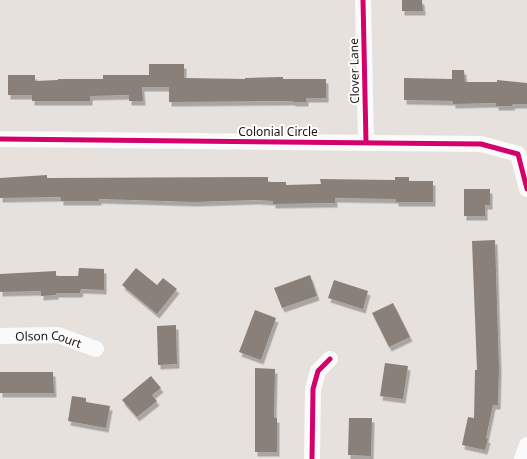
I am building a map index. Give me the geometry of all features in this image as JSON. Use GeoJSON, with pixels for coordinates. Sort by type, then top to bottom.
{"type":"FeatureCollection","features":[{"type":"Feature","properties":{"kind":"street","name":"Clover Lane"},"geometry":{"type":"LineString","coordinates":[[363,0],[366,142]]}},
{"type":"Feature","properties":{"kind":"street","name":"Colonial Circle"},"geometry":{"type":"LineString","coordinates":[[0,139],[481,144],[518,154],[527,189]]}},
{"type":"Feature","properties":{"kind":"street","name":"Olson Court"},"geometry":{"type":"LineString","coordinates":[[0,336],[58,336],[96,349]]}},
{"type":"Feature","properties":{"kind":"street"},"geometry":{"type":"LineString","coordinates":[[312,459],[313,389],[318,371],[330,359]]}},
{"type":"Feature","properties":{"kind":"street"},"geometry":{"type":"LineString","coordinates":[[522,459],[527,445]]}},
{"type":"Feature","properties":{"kind":"building"},"geometry":{"type":"Polygon","coordinates":[[[402,0],[422,0],[423,11],[402,11],[402,0]]]}},
{"type":"Feature","properties":{"kind":"building"},"geometry":{"type":"Polygon","coordinates":[[[149,64],[184,64],[184,78],[245,79],[283,77],[283,79],[326,79],[326,98],[306,98],[306,102],[169,102],[169,87],[142,87],[143,101],[129,101],[129,95],[90,96],[90,101],[32,101],[32,95],[8,95],[8,75],[35,75],[35,81],[58,79],[103,79],[103,75],[149,75],[149,64]]]}},
{"type":"Feature","properties":{"kind":"building"},"geometry":{"type":"Polygon","coordinates":[[[452,70],[464,70],[465,82],[497,82],[497,80],[527,83],[527,104],[496,106],[496,103],[453,104],[453,101],[404,100],[404,78],[452,79],[452,70]]]}},
{"type":"Feature","properties":{"kind":"building"},"geometry":{"type":"Polygon","coordinates":[[[47,175],[47,178],[268,177],[268,182],[286,182],[286,185],[321,184],[320,179],[395,180],[395,177],[409,177],[409,181],[433,181],[433,202],[396,202],[396,199],[335,198],[335,203],[273,204],[273,201],[257,200],[195,202],[99,199],[99,201],[61,201],[61,197],[0,198],[0,178],[47,175]]]}},
{"type":"Feature","properties":{"kind":"building"},"geometry":{"type":"Polygon","coordinates":[[[464,189],[490,189],[490,205],[485,205],[485,216],[464,216],[464,189]]]}},
{"type":"Feature","properties":{"kind":"building"},"geometry":{"type":"Polygon","coordinates":[[[495,240],[499,368],[498,405],[493,405],[485,450],[462,445],[468,417],[474,418],[475,370],[477,370],[472,241],[495,240]]]}},
{"type":"Feature","properties":{"kind":"building"},"geometry":{"type":"Polygon","coordinates":[[[79,268],[104,269],[104,290],[81,289],[80,293],[56,293],[56,295],[41,296],[41,291],[0,292],[0,274],[56,271],[56,276],[78,276],[79,268]]]}},
{"type":"Feature","properties":{"kind":"building"},"geometry":{"type":"Polygon","coordinates":[[[136,268],[157,285],[163,278],[177,289],[157,314],[122,285],[136,268]]]}},
{"type":"Feature","properties":{"kind":"building"},"geometry":{"type":"Polygon","coordinates":[[[310,275],[317,296],[282,308],[274,288],[310,275]]]}},
{"type":"Feature","properties":{"kind":"building"},"geometry":{"type":"Polygon","coordinates":[[[334,280],[368,291],[363,309],[328,298],[334,280]]]}},
{"type":"Feature","properties":{"kind":"building"},"geometry":{"type":"Polygon","coordinates":[[[393,303],[410,337],[389,347],[372,313],[393,303]]]}},
{"type":"Feature","properties":{"kind":"building"},"geometry":{"type":"Polygon","coordinates":[[[255,310],[276,318],[261,360],[239,352],[255,310]]]}},
{"type":"Feature","properties":{"kind":"building"},"geometry":{"type":"Polygon","coordinates":[[[176,325],[177,364],[158,365],[157,326],[176,325]]]}},
{"type":"Feature","properties":{"kind":"building"},"geometry":{"type":"Polygon","coordinates":[[[385,363],[408,366],[403,399],[380,396],[385,363]]]}},
{"type":"Feature","properties":{"kind":"building"},"geometry":{"type":"Polygon","coordinates":[[[255,368],[275,369],[274,418],[277,418],[277,452],[255,452],[255,368]]]}},
{"type":"Feature","properties":{"kind":"building"},"geometry":{"type":"Polygon","coordinates":[[[0,372],[53,372],[54,393],[0,393],[0,372]]]}},
{"type":"Feature","properties":{"kind":"building"},"geometry":{"type":"Polygon","coordinates":[[[151,376],[161,388],[152,395],[157,401],[137,417],[122,400],[151,376]]]}},
{"type":"Feature","properties":{"kind":"building"},"geometry":{"type":"Polygon","coordinates":[[[72,396],[86,398],[86,402],[110,406],[106,428],[68,421],[72,396]]]}},
{"type":"Feature","properties":{"kind":"building"},"geometry":{"type":"Polygon","coordinates":[[[349,418],[372,418],[371,456],[348,455],[349,418]]]}},
{"type":"Feature","properties":{"kind":"cycle path"},"geometry":{"type":"LineString","coordinates":[[363,0],[366,142]]}},
{"type":"Feature","properties":{"kind":"cycle path"},"geometry":{"type":"LineString","coordinates":[[0,139],[481,144],[518,154],[527,189]]}},
{"type":"Feature","properties":{"kind":"cycle path"},"geometry":{"type":"LineString","coordinates":[[312,459],[313,389],[318,371],[330,359]]}}]}
